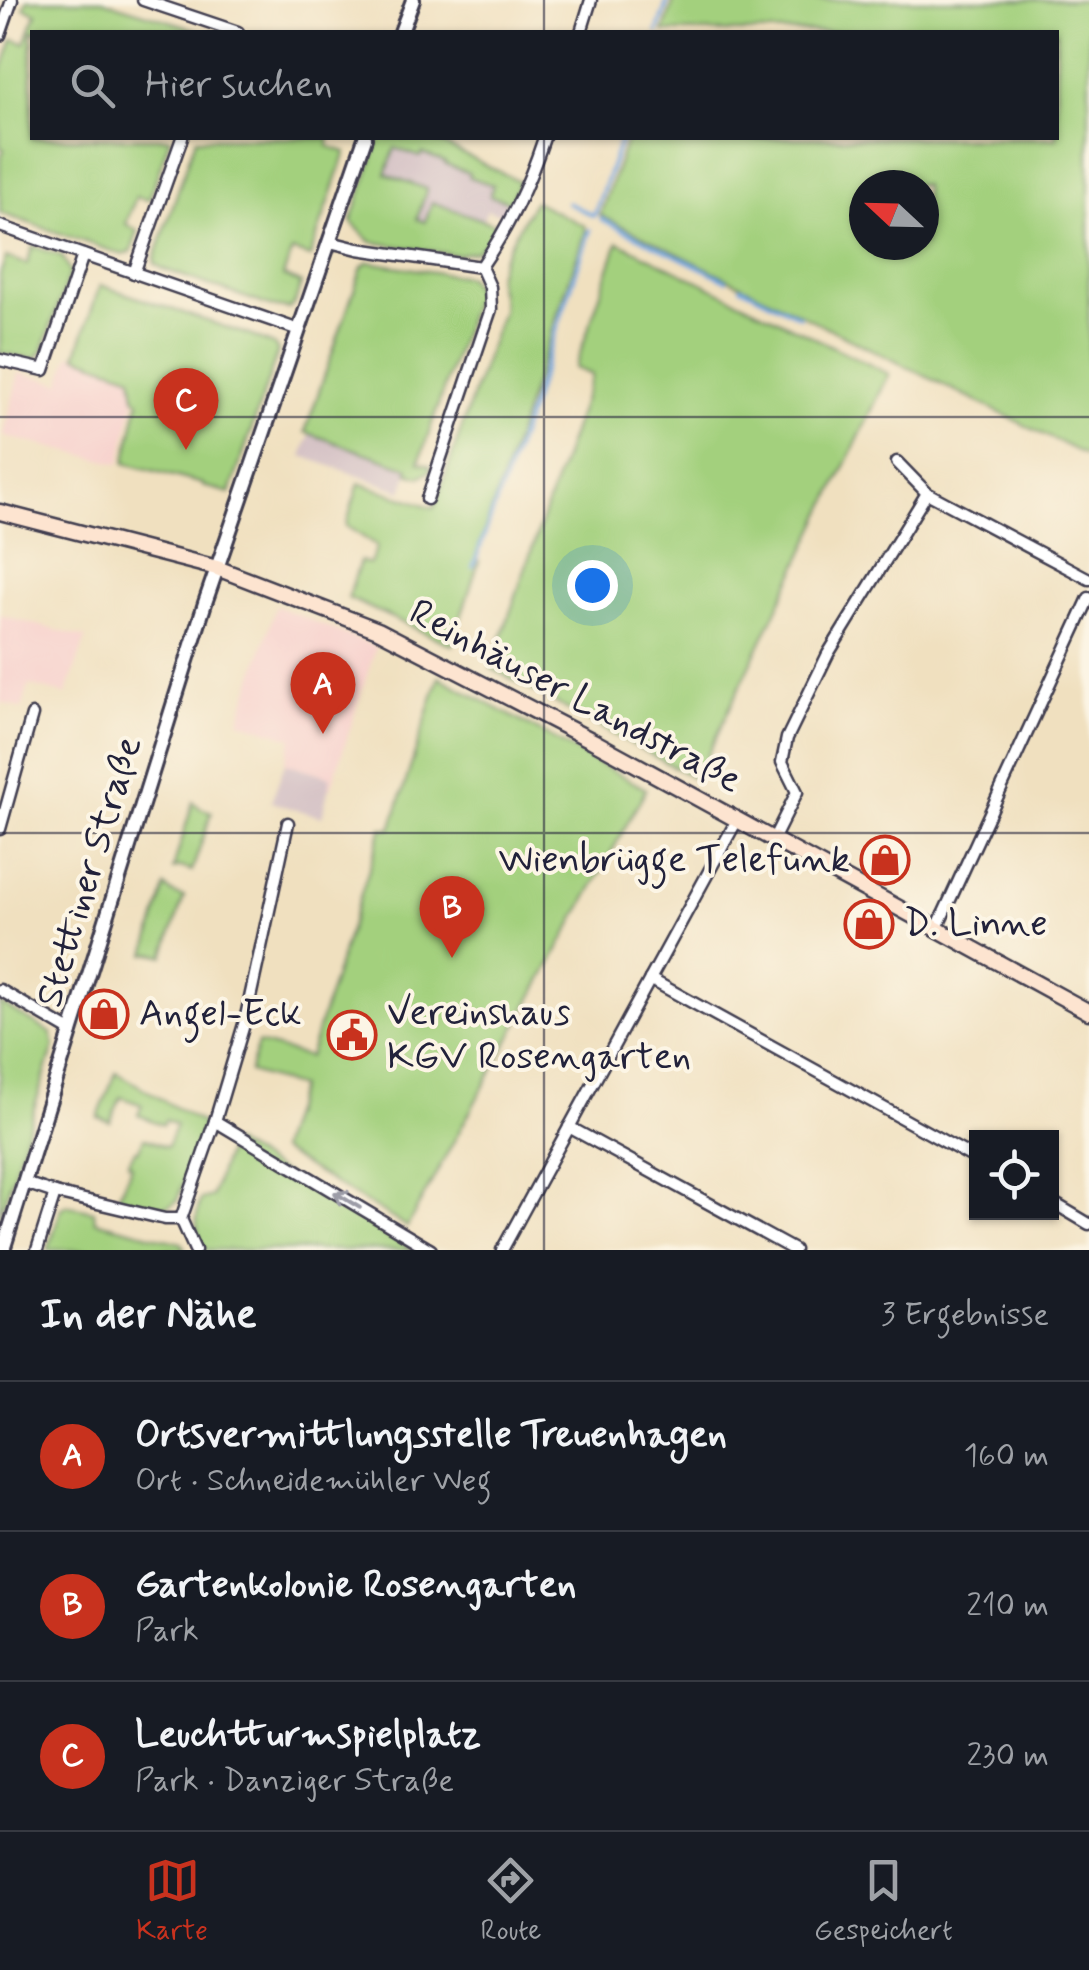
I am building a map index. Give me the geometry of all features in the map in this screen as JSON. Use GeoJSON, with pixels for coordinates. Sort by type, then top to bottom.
{"type":"FeatureCollection","features":[{"type":"Feature","properties":{"kind":"main road","name":"Reinhäuser Landstraße"},"geometry":{"type":"LineString","coordinates":[[0,512],[217,568],[387,634],[1089,1012]]}},
{"type":"Feature","properties":{"kind":"street"},"geometry":{"type":"LineString","coordinates":[[0,35],[12,0]]}},
{"type":"Feature","properties":{"kind":"street"},"geometry":{"type":"LineString","coordinates":[[143,0],[220,29]]}},
{"type":"Feature","properties":{"kind":"street"},"geometry":{"type":"LineString","coordinates":[[403,30],[412,0]]}},
{"type":"Feature","properties":{"kind":"street"},"geometry":{"type":"LineString","coordinates":[[582,30],[592,0]]}},
{"type":"Feature","properties":{"kind":"street"},"geometry":{"type":"LineString","coordinates":[[134,273],[181,140]]}},
{"type":"Feature","properties":{"kind":"street","name":"Stettiner Straße"},"geometry":{"type":"LineString","coordinates":[[4,1250],[217,568],[364,140]]}},
{"type":"Feature","properties":{"kind":"street"},"geometry":{"type":"LineString","coordinates":[[480,267],[501,238],[527,188],[543,140]]}},
{"type":"Feature","properties":{"kind":"street"},"geometry":{"type":"LineString","coordinates":[[0,226],[300,330]]}},
{"type":"Feature","properties":{"kind":"street"},"geometry":{"type":"LineString","coordinates":[[330,242],[480,267]]}},
{"type":"Feature","properties":{"kind":"street"},"geometry":{"type":"LineString","coordinates":[[0,360],[44,370],[83,255]]}},
{"type":"Feature","properties":{"kind":"street"},"geometry":{"type":"LineString","coordinates":[[427,499],[492,309],[490,286],[480,267]]}},
{"type":"Feature","properties":{"kind":"street"},"geometry":{"type":"LineString","coordinates":[[897,462],[927,492],[1089,579]]}},
{"type":"Feature","properties":{"kind":"street"},"geometry":{"type":"LineString","coordinates":[[773,840],[797,792],[782,762],[788,738],[828,654],[927,492]]}},
{"type":"Feature","properties":{"kind":"street"},"geometry":{"type":"LineString","coordinates":[[936,930],[1089,598]]}},
{"type":"Feature","properties":{"kind":"street"},"geometry":{"type":"LineString","coordinates":[[0,830],[32,715]]}},
{"type":"Feature","properties":{"kind":"street"},"geometry":{"type":"LineString","coordinates":[[502,1250],[737,820]]}},
{"type":"Feature","properties":{"kind":"street"},"geometry":{"type":"LineString","coordinates":[[195,1250],[181,1218],[245,1021],[288,823]]}},
{"type":"Feature","properties":{"kind":"street"},"geometry":{"type":"LineString","coordinates":[[650,979],[969,1155]]}},
{"type":"Feature","properties":{"kind":"street"},"geometry":{"type":"LineString","coordinates":[[0,990],[72,1032]]}},
{"type":"Feature","properties":{"kind":"street"},"geometry":{"type":"LineString","coordinates":[[215,1121],[431,1250]]}},
{"type":"Feature","properties":{"kind":"street"},"geometry":{"type":"LineString","coordinates":[[569,1127],[794,1250]]}},
{"type":"Feature","properties":{"kind":"street"},"geometry":{"type":"LineString","coordinates":[[25,1182],[165,1219],[181,1218]]}},
{"type":"Feature","properties":{"kind":"street"},"geometry":{"type":"LineString","coordinates":[[37,1250],[55,1193]]}},
{"type":"Feature","properties":{"kind":"street"},"geometry":{"type":"LineString","coordinates":[[1059,1206],[1089,1224]]}},
{"type":"Feature","properties":{"kind":"shaded area"},"geometry":{"type":"Polygon","coordinates":[[[395,148],[446,162],[494,186],[491,196],[510,202],[503,215],[487,210],[483,220],[432,202],[425,222],[416,219],[385,174],[395,148]]]}},
{"type":"Feature","properties":{"kind":"shaded area"},"geometry":{"type":"Polygon","coordinates":[[[70,354],[132,376],[135,398],[120,464],[3,436],[19,373],[61,383],[70,354]]]}},
{"type":"Feature","properties":{"kind":"shaded area"},"geometry":{"type":"Polygon","coordinates":[[[310,434],[410,469],[402,491],[302,456],[310,434]]]}},
{"type":"Feature","properties":{"kind":"shaded area"},"geometry":{"type":"Polygon","coordinates":[[[276,606],[376,647],[331,788],[331,777],[285,763],[292,738],[239,721],[276,606]]]}},
{"type":"Feature","properties":{"kind":"shaded area"},"geometry":{"type":"Polygon","coordinates":[[[0,615],[86,638],[66,695],[29,685],[22,709],[0,702],[0,615]]]}},
{"type":"Feature","properties":{"kind":"shaded area"},"geometry":{"type":"Polygon","coordinates":[[[285,763],[331,777],[322,817],[271,802],[285,763]]]}},
{"type":"Feature","properties":{"kind":"green space"},"geometry":{"type":"Polygon","coordinates":[[[27,0],[102,0],[195,30],[30,30],[30,140],[169,140],[149,200],[136,197],[126,224],[138,231],[131,252],[123,255],[0,213],[0,160],[4,149],[0,147],[0,76],[13,39],[25,43],[36,13],[24,8],[27,0]]]}},
{"type":"Feature","properties":{"kind":"green space"},"geometry":{"type":"Polygon","coordinates":[[[674,0],[1089,0],[1089,457],[600,215],[626,140],[1059,140],[1059,30],[664,30],[674,0]]]}},
{"type":"Feature","properties":{"kind":"green space"},"geometry":{"type":"Polygon","coordinates":[[[195,140],[330,140],[328,146],[346,152],[310,257],[292,251],[283,276],[301,283],[289,309],[163,269],[155,264],[195,140]]]}},
{"type":"Feature","properties":{"kind":"green space"},"geometry":{"type":"Polygon","coordinates":[[[379,140],[434,140],[519,181],[510,202],[490,196],[493,185],[469,177],[469,173],[422,153],[420,157],[395,148],[386,174],[427,189],[417,219],[425,222],[432,202],[497,225],[492,236],[476,251],[458,255],[371,242],[351,222],[379,140]]]}},
{"type":"Feature","properties":{"kind":"green space"},"geometry":{"type":"Polygon","coordinates":[[[534,201],[585,226],[586,230],[475,559],[479,561],[452,645],[348,598],[360,561],[370,564],[377,546],[346,526],[359,483],[434,508],[502,311],[498,270],[534,201]]]}},
{"type":"Feature","properties":{"kind":"green space"},"geometry":{"type":"Polygon","coordinates":[[[618,242],[889,374],[696,779],[491,668],[592,375],[575,368],[618,242]]]}},
{"type":"Feature","properties":{"kind":"green space"},"geometry":{"type":"Polygon","coordinates":[[[33,246],[62,256],[70,272],[42,352],[35,359],[0,353],[0,274],[6,257],[27,264],[33,246]]]}},
{"type":"Feature","properties":{"kind":"green space"},"geometry":{"type":"Polygon","coordinates":[[[368,262],[467,277],[477,290],[419,462],[431,466],[430,471],[420,477],[408,473],[409,468],[305,432],[362,267],[368,262]]]}},
{"type":"Feature","properties":{"kind":"green space"},"geometry":{"type":"Polygon","coordinates":[[[100,285],[252,336],[274,345],[278,351],[230,493],[125,463],[139,401],[135,398],[132,376],[76,356],[100,285]]]}},
{"type":"Feature","properties":{"kind":"green space"},"geometry":{"type":"Polygon","coordinates":[[[439,677],[646,789],[407,1227],[279,1150],[299,1087],[249,1072],[258,1043],[309,1057],[382,828],[391,829],[439,677]]]}},
{"type":"Feature","properties":{"kind":"green space"},"geometry":{"type":"Polygon","coordinates":[[[193,802],[212,812],[192,871],[173,869],[193,802]]]}},
{"type":"Feature","properties":{"kind":"green space"},"geometry":{"type":"Polygon","coordinates":[[[165,887],[184,897],[164,956],[146,954],[165,887]]]}},
{"type":"Feature","properties":{"kind":"green space"},"geometry":{"type":"Polygon","coordinates":[[[0,1003],[51,1033],[54,1046],[0,1216],[0,1003]]]}},
{"type":"Feature","properties":{"kind":"green space"},"geometry":{"type":"Polygon","coordinates":[[[116,1072],[203,1124],[177,1201],[168,1206],[118,1197],[132,1165],[128,1163],[144,1138],[167,1147],[176,1125],[165,1120],[163,1125],[138,1115],[142,1105],[121,1097],[110,1122],[98,1117],[116,1072]]]}},
{"type":"Feature","properties":{"kind":"green space"},"geometry":{"type":"Polygon","coordinates":[[[233,1143],[412,1250],[204,1250],[197,1225],[199,1206],[201,1199],[212,1196],[233,1143]]]}},
{"type":"Feature","properties":{"kind":"green space"},"geometry":{"type":"Polygon","coordinates":[[[67,1205],[94,1211],[95,1221],[182,1243],[185,1250],[48,1250],[61,1209],[67,1205]]]}},
{"type":"Feature","properties":{"kind":"waterway"},"geometry":{"type":"LineString","coordinates":[[658,30],[668,0]]}},
{"type":"Feature","properties":{"kind":"waterway"},"geometry":{"type":"LineString","coordinates":[[568,203],[594,216],[620,140]]}},
{"type":"Feature","properties":{"kind":"waterway"},"geometry":{"type":"LineString","coordinates":[[601,219],[726,280]]}},
{"type":"Feature","properties":{"kind":"waterway"},"geometry":{"type":"LineString","coordinates":[[473,567],[590,230]]}},
{"type":"Feature","properties":{"kind":"waterway"},"geometry":{"type":"LineString","coordinates":[[741,287],[799,316]]}},
{"type":"Feature","properties":{"kind":"place","name":"Leuchtturmspielplatz"},"geometry":{"type":"Point","coordinates":[186,450]}},
{"type":"Feature","properties":{"kind":"place","name":"Ortsvermittlungsstelle Treuenhagen"},"geometry":{"type":"Point","coordinates":[323,734]}},
{"type":"Feature","properties":{"kind":"place","name":"Wienbrügge Telefunk"},"geometry":{"type":"Point","coordinates":[885,860]}},
{"type":"Feature","properties":{"kind":"place","name":"D. Linne"},"geometry":{"type":"Point","coordinates":[869,924]}},
{"type":"Feature","properties":{"kind":"place","name":"Gartenkolonie Rosengarten"},"geometry":{"type":"Point","coordinates":[452,958]}},
{"type":"Feature","properties":{"kind":"place","name":"Angel-Eck"},"geometry":{"type":"Point","coordinates":[104,1014]}},
{"type":"Feature","properties":{"kind":"place","name":"Vereinshaus KGV Rosengarten"},"geometry":{"type":"Point","coordinates":[352,1035]}}]}
